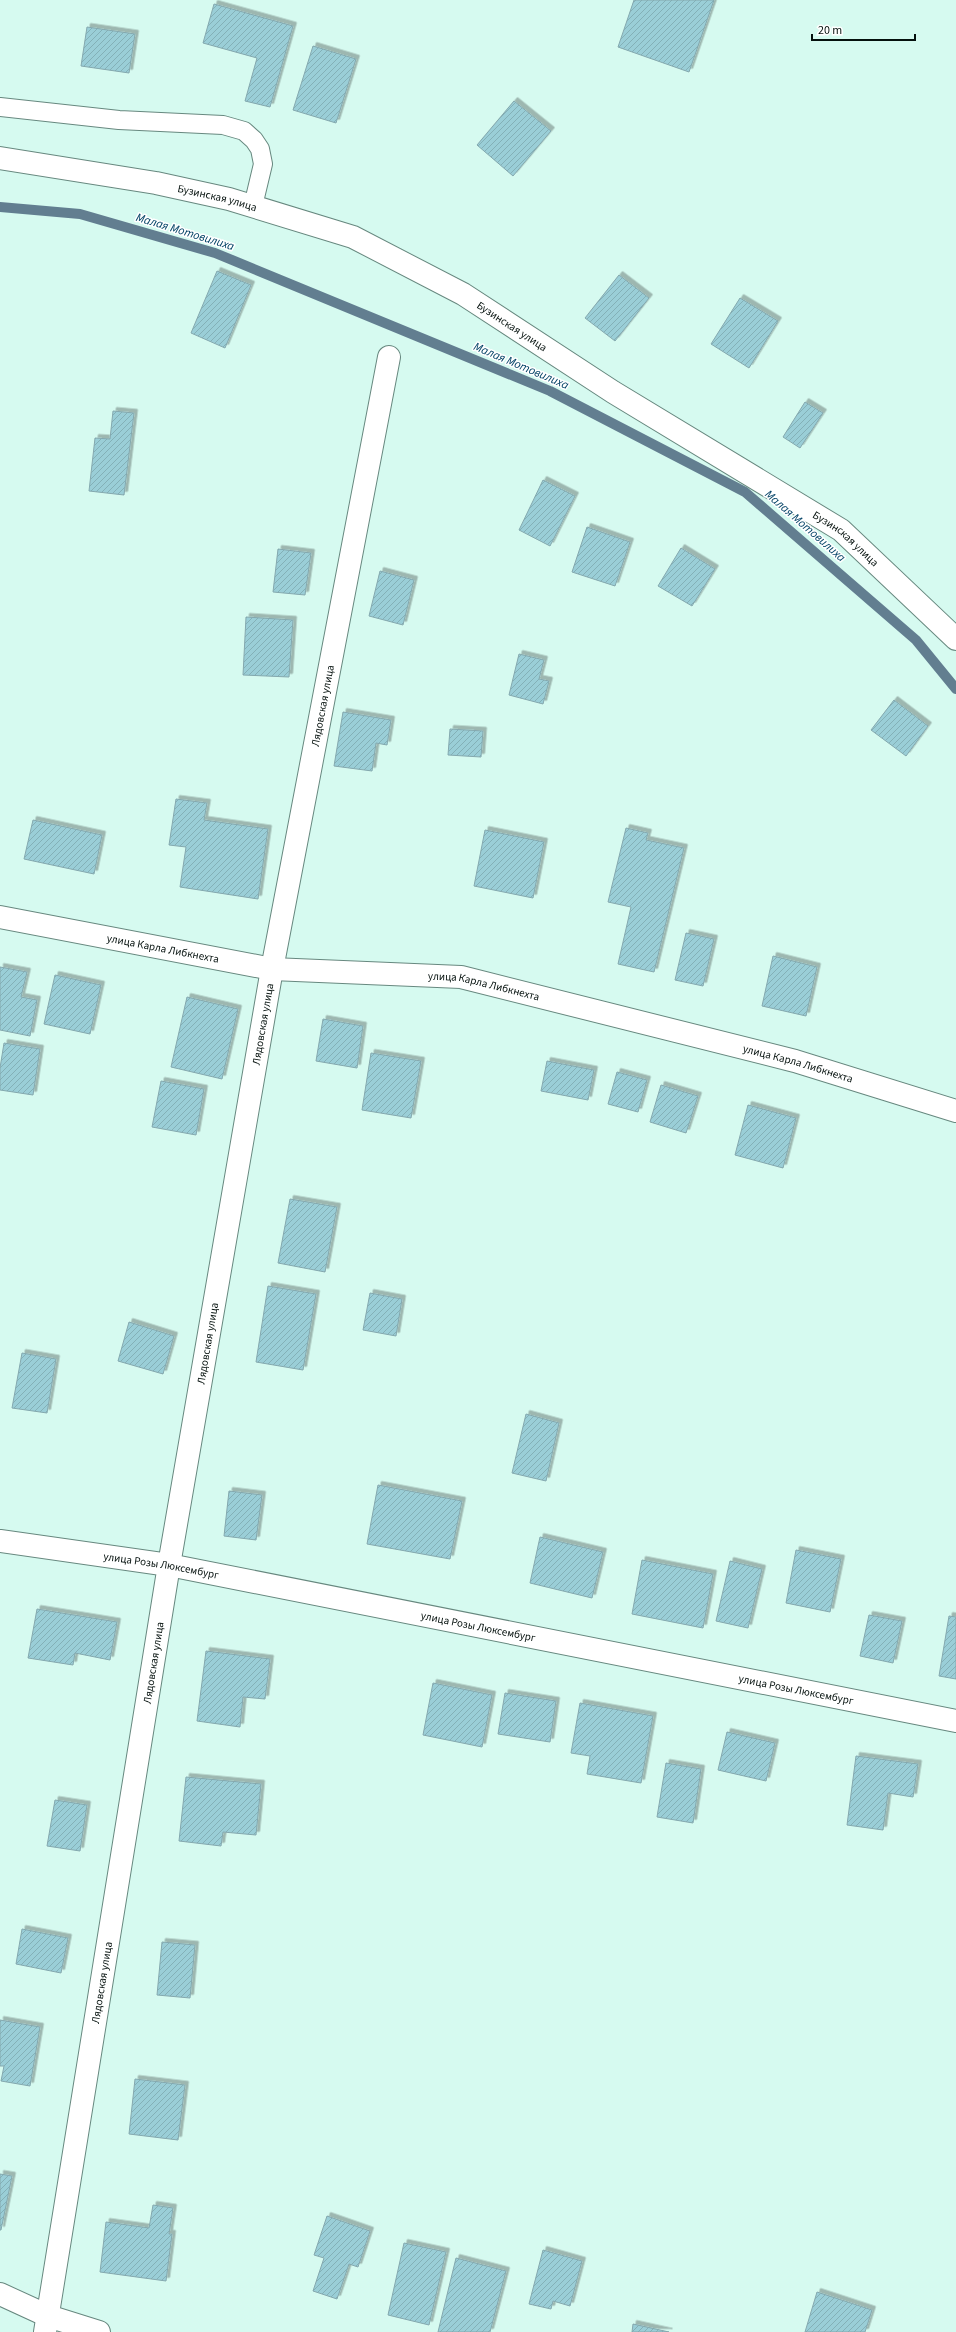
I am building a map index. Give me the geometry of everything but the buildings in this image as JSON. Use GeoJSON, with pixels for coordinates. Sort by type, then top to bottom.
{"type":"FeatureCollection","features":[{"type":"Feature","properties":{"kind":"street","name":"Бузинская улица"},"geometry":{"type":"LineString","coordinates":[[0,158],[156,183],[229,199],[353,237],[463,294],[613,392],[841,530],[956,639]]}},
{"type":"Feature","properties":{"kind":"street","name":"Лядовская улица"},"geometry":{"type":"LineString","coordinates":[[46,2324],[169,1565],[272,970],[389,357]]}},
{"type":"Feature","properties":{"kind":"street","name":"улица Карла Либкнехта"},"geometry":{"type":"LineString","coordinates":[[0,918],[272,970],[460,977],[795,1061],[956,1111]]}},
{"type":"Feature","properties":{"kind":"street","name":"улица Розы Люксембург"},"geometry":{"type":"LineString","coordinates":[[0,1541],[169,1565],[956,1721]]}},
{"type":"Feature","properties":{"kind":"street"},"geometry":{"type":"LineString","coordinates":[[0,2294],[46,2324],[99,2332]]}},
{"type":"Feature","properties":{"kind":"lane"},"geometry":{"type":"LineString","coordinates":[[0,107],[119,120],[223,124],[244,131],[260,148],[263,164],[253,206]]}},
{"type":"Feature","properties":{"kind":"waterway","name":"Малая Мотовилиха"},"geometry":{"type":"LineString","coordinates":[[0,207],[80,214],[215,253],[550,391],[745,492],[916,640],[956,689]]}}]}
